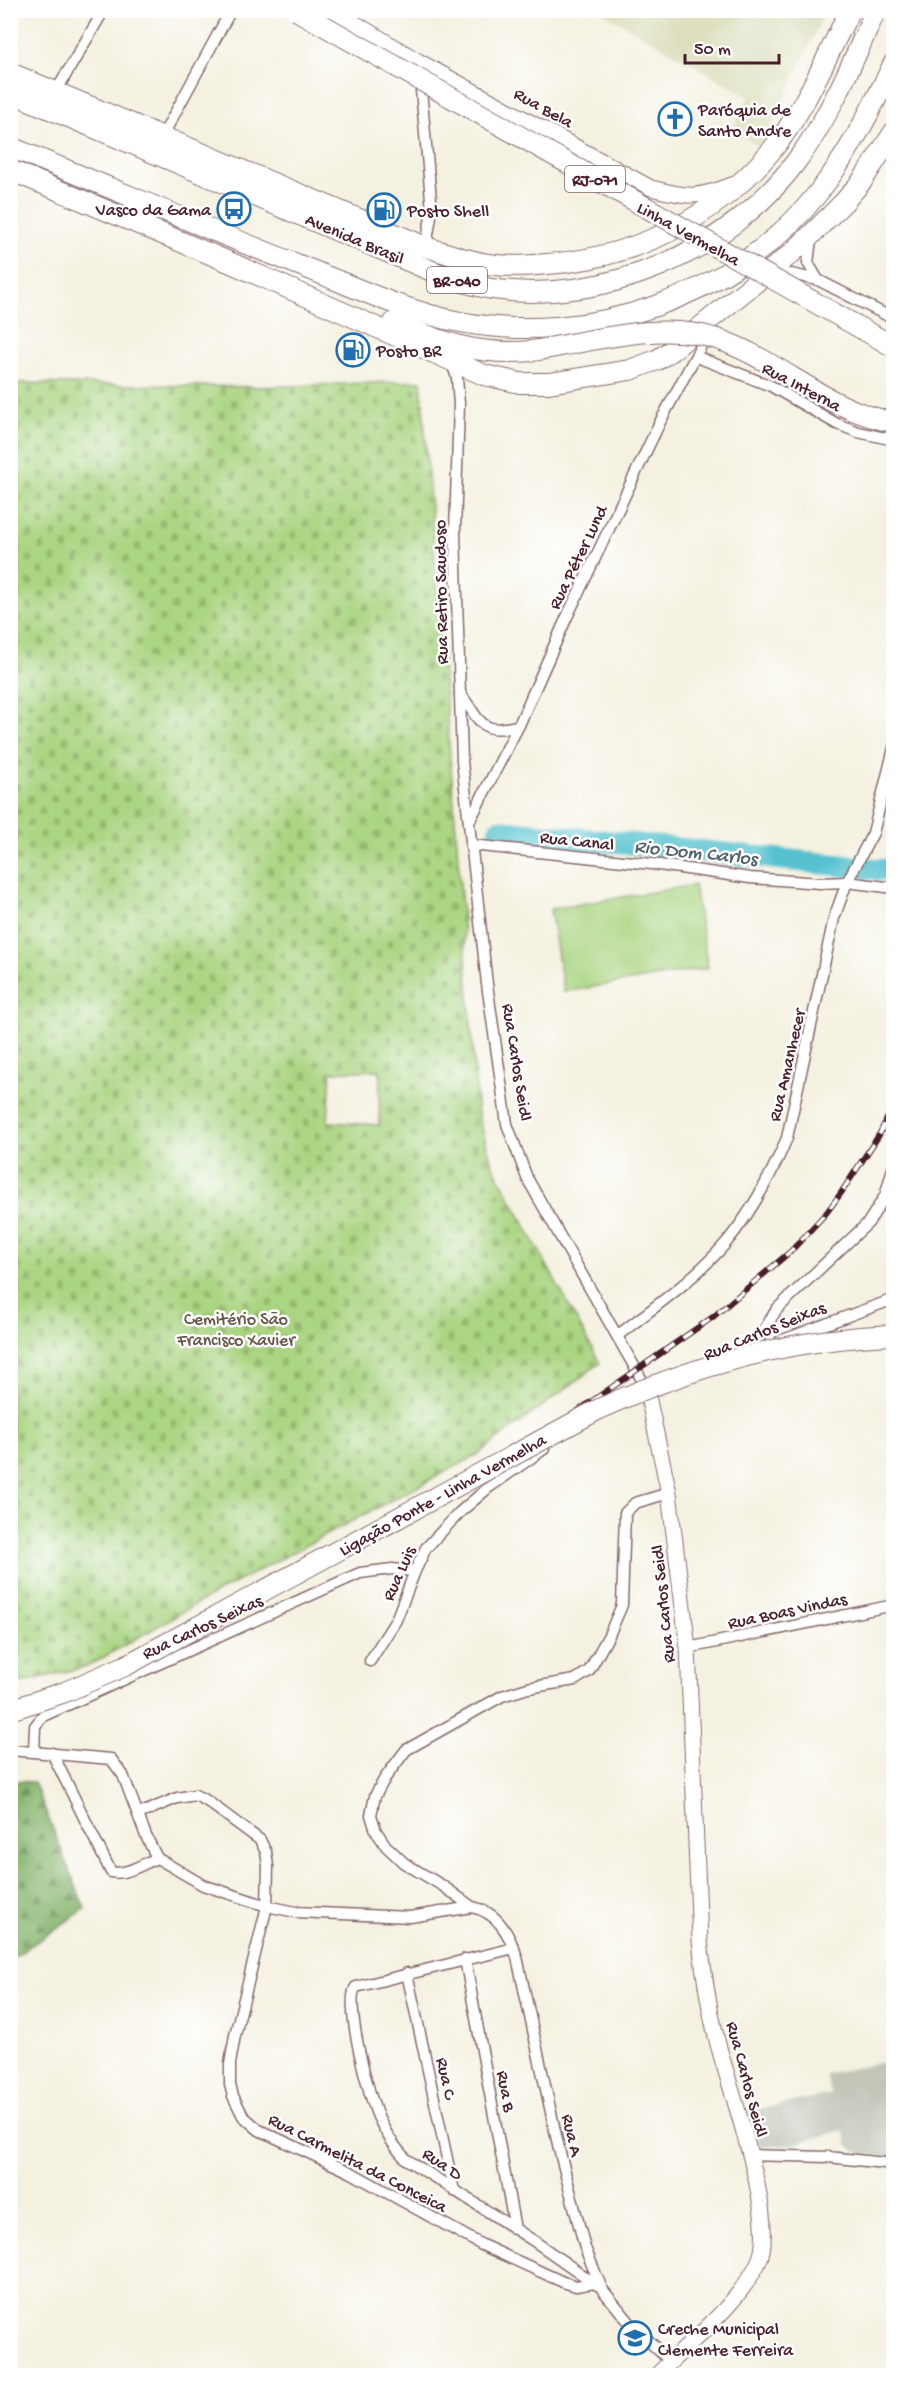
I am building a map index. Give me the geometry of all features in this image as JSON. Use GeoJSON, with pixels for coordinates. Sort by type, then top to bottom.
{"type":"FeatureCollection","features":[{"type":"Feature","properties":{"kind":"highway","name":"Linha Vermelha"},"geometry":{"type":"LineString","coordinates":[[296,10],[894,347]]}},
{"type":"Feature","properties":{"kind":"highway","name":"Linha Vermelha"},"geometry":{"type":"LineString","coordinates":[[318,10],[741,251],[894,335]]}},
{"type":"Feature","properties":{"kind":"highway","name":"Avenida Brasil"},"geometry":{"type":"LineString","coordinates":[[10,73],[426,247],[489,265],[537,265],[587,260],[638,245],[686,224],[727,196],[772,150],[794,119],[850,10]]}},
{"type":"Feature","properties":{"kind":"highway","name":"Avenida Brasil"},"geometry":{"type":"LineString","coordinates":[[10,92],[439,274],[492,288],[555,290],[613,281],[665,263],[712,238],[754,207],[794,165],[810,142],[848,72],[876,10]]}},
{"type":"Feature","properties":{"kind":"highway","name":"BR-040"},"geometry":{"type":"LineString","coordinates":[[10,147],[218,234],[375,296],[435,316],[488,326],[546,328],[580,325],[615,318],[683,296],[762,249],[784,230],[819,192],[860,132],[894,63]]}},
{"type":"Feature","properties":{"kind":"highway"},"geometry":{"type":"LineString","coordinates":[[819,192],[876,128],[894,94]]}},
{"type":"Feature","properties":{"kind":"highway"},"geometry":{"type":"LineString","coordinates":[[10,170],[229,262],[452,363],[503,380],[549,383],[630,370],[663,356],[813,234],[862,181],[894,132]]}},
{"type":"Feature","properties":{"kind":"highway"},"geometry":{"type":"LineString","coordinates":[[218,234],[291,275],[417,332],[481,352],[532,351],[649,332],[694,333],[726,342],[845,406],[894,423]]}},
{"type":"Feature","properties":{"kind":"highway","name":"Ligação Ponte - Linha Vermelha"},"geometry":{"type":"LineString","coordinates":[[10,1710],[65,1692],[125,1666],[599,1409],[634,1393],[704,1367],[764,1351],[825,1341],[894,1335]]}},
{"type":"Feature","properties":{"kind":"street"},"geometry":{"type":"LineString","coordinates":[[55,93],[104,10]]}},
{"type":"Feature","properties":{"kind":"street"},"geometry":{"type":"LineString","coordinates":[[162,136],[231,10]]}},
{"type":"Feature","properties":{"kind":"street","name":"Rua Bela"},"geometry":{"type":"LineString","coordinates":[[333,10],[418,61],[651,188],[681,196],[706,196],[745,179]]}},
{"type":"Feature","properties":{"kind":"street"},"geometry":{"type":"LineString","coordinates":[[418,61],[432,210],[426,247]]}},
{"type":"Feature","properties":{"kind":"street"},"geometry":{"type":"LineString","coordinates":[[813,234],[807,254],[808,263],[818,280]]}},
{"type":"Feature","properties":{"kind":"street"},"geometry":{"type":"LineString","coordinates":[[760,279],[791,274],[818,280],[894,320]]}},
{"type":"Feature","properties":{"kind":"street","name":"Rua Péter Lund"},"geometry":{"type":"LineString","coordinates":[[470,820],[519,724],[566,619],[660,422],[697,357],[719,311]]}},
{"type":"Feature","properties":{"kind":"street"},"geometry":{"type":"LineString","coordinates":[[702,345],[723,349],[822,402],[859,419],[894,429]]}},
{"type":"Feature","properties":{"kind":"street","name":"Rua Interna"},"geometry":{"type":"LineString","coordinates":[[697,357],[771,386],[837,423],[858,432],[894,440]]}},
{"type":"Feature","properties":{"kind":"street","name":"Rua Retiro Saudoso"},"geometry":{"type":"LineString","coordinates":[[452,363],[457,378],[459,404],[454,532],[462,761],[470,820]]}},
{"type":"Feature","properties":{"kind":"street"},"geometry":{"type":"LineString","coordinates":[[460,693],[479,719],[490,729],[497,730],[519,724]]}},
{"type":"Feature","properties":{"kind":"street","name":"Rua Amanhecer"},"geometry":{"type":"LineString","coordinates":[[617,1336],[678,1287],[723,1246],[744,1220],[766,1184],[787,1138],[834,918],[849,877],[873,833],[894,748]]}},
{"type":"Feature","properties":{"kind":"street","name":"Rua Carlos Seidl"},"geometry":{"type":"LineString","coordinates":[[470,820],[490,1006],[507,1124],[527,1178],[646,1387],[669,1493],[688,1648],[700,1941],[709,2006],[764,2216],[764,2236],[760,2259],[749,2279],[726,2307],[656,2376]]}},
{"type":"Feature","properties":{"kind":"street","name":"Rua Canal"},"geometry":{"type":"LineString","coordinates":[[471,845],[652,864],[750,878],[820,883],[849,877],[894,888]]}},
{"type":"Feature","properties":{"kind":"street"},"geometry":{"type":"LineString","coordinates":[[750,1353],[777,1309],[868,1222],[885,1196],[894,1165]]}},
{"type":"Feature","properties":{"kind":"street","name":"Rua Carlos Seixas"},"geometry":{"type":"LineString","coordinates":[[646,1387],[715,1369],[862,1309],[894,1299]]}},
{"type":"Feature","properties":{"kind":"street","name":"Rua Luis"},"geometry":{"type":"LineString","coordinates":[[370,1661],[396,1620],[414,1570],[426,1548],[440,1532],[488,1488],[558,1439],[646,1387]]}},
{"type":"Feature","properties":{"kind":"street","name":"Rua A"},"geometry":{"type":"LineString","coordinates":[[669,1493],[635,1503],[625,1513],[622,1605],[589,1671],[575,1680],[528,1688],[502,1696],[406,1750],[375,1796],[371,1815],[376,1831],[386,1846],[404,1863],[443,1886],[472,1907],[482,1909],[496,1918],[514,1948],[575,2215],[598,2286],[630,2323],[670,2361]]}},
{"type":"Feature","properties":{"kind":"street","name":"Rua Carlos Seixas"},"geometry":{"type":"LineString","coordinates":[[34,1752],[35,1726],[42,1716],[360,1573],[393,1569],[414,1570]]}},
{"type":"Feature","properties":{"kind":"street","name":"Rua Boas Vindas"},"geometry":{"type":"LineString","coordinates":[[688,1648],[894,1605]]}},
{"type":"Feature","properties":{"kind":"street"},"geometry":{"type":"LineString","coordinates":[[10,1750],[111,1760],[123,1775],[157,1858],[203,1885],[267,1906],[296,1912],[410,1917],[472,1907]]}},
{"type":"Feature","properties":{"kind":"street"},"geometry":{"type":"LineString","coordinates":[[52,1753],[111,1872],[116,1874],[123,1872],[157,1858]]}},
{"type":"Feature","properties":{"kind":"street","name":"Rua Carmelita da Conceica"},"geometry":{"type":"LineString","coordinates":[[139,1814],[177,1798],[195,1795],[244,1827],[260,1840],[266,1852],[267,1906],[249,1974],[230,2064],[230,2085],[243,2116],[259,2130],[350,2172],[482,2245],[563,2282],[576,2286],[598,2286]]}},
{"type":"Feature","properties":{"kind":"street"},"geometry":{"type":"LineString","coordinates":[[407,1973],[514,1948]]}},
{"type":"Feature","properties":{"kind":"street","name":"Rua B"},"geometry":{"type":"LineString","coordinates":[[465,1959],[515,2229]]}},
{"type":"Feature","properties":{"kind":"street","name":"Rua D"},"geometry":{"type":"LineString","coordinates":[[407,1973],[356,1987],[353,1990],[352,2002],[362,2063],[373,2106],[392,2143],[406,2158],[598,2286]]}},
{"type":"Feature","properties":{"kind":"street","name":"Rua C"},"geometry":{"type":"LineString","coordinates":[[407,1973],[454,2191]]}},
{"type":"Feature","properties":{"kind":"street"},"geometry":{"type":"LineString","coordinates":[[749,2155],[828,2157],[894,2164]]}},
{"type":"Feature","properties":{"kind":"shaded area"},"geometry":{"type":"Polygon","coordinates":[[[606,10],[825,11],[762,149],[733,129],[749,97],[604,13],[606,10]]]}},
{"type":"Feature","properties":{"kind":"shaded area"},"geometry":{"type":"Polygon","coordinates":[[[893,2060],[893,2158],[862,2155],[848,2146],[843,2130],[792,2145],[760,2147],[751,2111],[830,2094],[825,2074],[893,2060]]]}},
{"type":"Feature","properties":{"kind":"green space","name":"Cemitério São Francisco Xavier"},"geometry":{"type":"Polygon","coordinates":[[[421,381],[478,1115],[492,1164],[600,1363],[475,1456],[212,1595],[88,1666],[11,1685],[11,383],[260,387],[421,381]],[[380,1070],[331,1072],[328,1122],[379,1125],[380,1070]]]}},
{"type":"Feature","properties":{"kind":"green space"},"geometry":{"type":"Polygon","coordinates":[[[694,885],[708,968],[564,992],[550,909],[694,885]]]}},
{"type":"Feature","properties":{"kind":"green space"},"geometry":{"type":"Polygon","coordinates":[[[11,1781],[34,1782],[85,1909],[11,1959],[11,1781]]]}},
{"type":"Feature","properties":{"kind":"waterway","name":"Rio Dom Carlos"},"geometry":{"type":"LineString","coordinates":[[499,830],[894,871]]}},
{"type":"Feature","properties":{"kind":"railway"},"geometry":{"type":"LineString","coordinates":[[10,1704],[22,1704],[61,1691],[155,1648],[172,1636],[225,1609],[391,1531],[477,1481],[713,1317],[791,1251],[827,1212],[841,1193],[879,1135],[894,1105]]}},
{"type":"Feature","properties":{"kind":"place","name":"Paróquia de Santo Andre"},"geometry":{"type":"Point","coordinates":[675,119]}},
{"type":"Feature","properties":{"kind":"place","name":"Vasco da Gama"},"geometry":{"type":"Point","coordinates":[234,209]}},
{"type":"Feature","properties":{"kind":"place","name":"Posto Shell"},"geometry":{"type":"Point","coordinates":[384,210]}},
{"type":"Feature","properties":{"kind":"place","name":"Posto BR"},"geometry":{"type":"Point","coordinates":[353,350]}},
{"type":"Feature","properties":{"kind":"place","name":"Creche Municipal Clemente Ferreira"},"geometry":{"type":"Point","coordinates":[635,2338]}}]}
